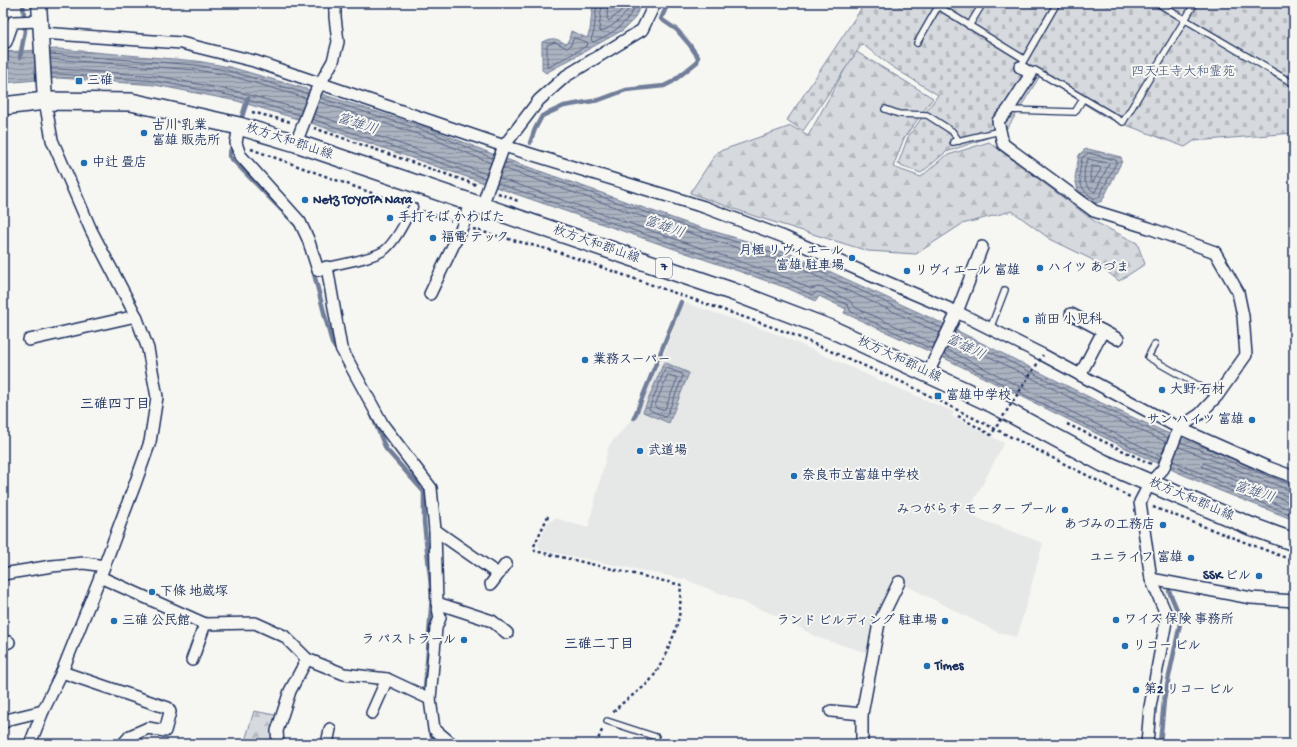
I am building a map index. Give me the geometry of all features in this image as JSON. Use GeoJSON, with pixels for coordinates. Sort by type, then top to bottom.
{"type":"FeatureCollection","features":[{"type":"Feature","properties":{"kind":"main road","name":"枚方大和郡山線"},"geometry":{"type":"LineString","coordinates":[[3,106],[45,101],[131,102],[239,126],[296,143],[731,291],[931,367],[993,404],[1103,463],[1250,526],[1294,542]]}},
{"type":"Feature","properties":{"kind":"street"},"geometry":{"type":"LineString","coordinates":[[30,744],[43,711],[62,672],[100,577],[150,442],[157,397],[148,349],[136,316],[91,230],[52,140],[45,101],[39,3]]}},
{"type":"Feature","properties":{"kind":"street"},"geometry":{"type":"LineString","coordinates":[[296,143],[318,88],[333,61],[338,42],[335,3]]}},
{"type":"Feature","properties":{"kind":"street"},"geometry":{"type":"LineString","coordinates":[[430,294],[463,225],[488,189],[504,146],[539,100],[566,76],[642,30],[655,3]]}},
{"type":"Feature","properties":{"kind":"street"},"geometry":{"type":"LineString","coordinates":[[3,42],[6,42],[8,23],[181,44],[254,61],[318,88],[704,207],[777,234],[957,312],[1044,356],[1179,428],[1294,477]]}},
{"type":"Feature","properties":{"kind":"street"},"geometry":{"type":"LineString","coordinates":[[1022,63],[1031,74],[1008,110],[998,121],[1003,144],[1094,211],[1149,228],[1215,252],[1238,292],[1244,316],[1246,355],[1217,396],[1200,414],[1179,428],[1163,469],[1150,483],[1140,502],[1151,579],[1167,616],[1150,707],[1147,744]]}},
{"type":"Feature","properties":{"kind":"street"},"geometry":{"type":"LineString","coordinates":[[239,126],[236,143],[240,155],[300,222],[308,239],[318,270],[372,256],[385,250],[399,233],[412,207]]}},
{"type":"Feature","properties":{"kind":"street"},"geometry":{"type":"LineString","coordinates":[[931,367],[957,312],[982,247]]}},
{"type":"Feature","properties":{"kind":"street"},"geometry":{"type":"LineString","coordinates":[[327,267],[342,348],[383,425],[431,488],[435,530],[437,603],[440,618],[436,628],[430,699],[434,729],[452,744]]}},
{"type":"Feature","properties":{"kind":"street"},"geometry":{"type":"LineString","coordinates":[[1071,314],[1118,339]]}},
{"type":"Feature","properties":{"kind":"street"},"geometry":{"type":"LineString","coordinates":[[29,340],[136,316]]}},
{"type":"Feature","properties":{"kind":"street"},"geometry":{"type":"LineString","coordinates":[[1080,375],[1104,332]]}},
{"type":"Feature","properties":{"kind":"street"},"geometry":{"type":"LineString","coordinates":[[435,530],[498,574]]}},
{"type":"Feature","properties":{"kind":"street"},"geometry":{"type":"LineString","coordinates":[[3,574],[52,566],[84,563],[104,566]]}},
{"type":"Feature","properties":{"kind":"street"},"geometry":{"type":"LineString","coordinates":[[491,584],[506,564]]}},
{"type":"Feature","properties":{"kind":"street"},"geometry":{"type":"LineString","coordinates":[[100,577],[204,624],[255,623],[284,636],[307,659],[344,674],[387,679],[430,699]]}},
{"type":"Feature","properties":{"kind":"street"},"geometry":{"type":"LineString","coordinates":[[1151,579],[1250,598],[1294,601]]}},
{"type":"Feature","properties":{"kind":"street"},"geometry":{"type":"LineString","coordinates":[[862,744],[862,714],[879,623],[899,582]]}},
{"type":"Feature","properties":{"kind":"street"},"geometry":{"type":"LineString","coordinates":[[437,603],[492,621],[507,633]]}},
{"type":"Feature","properties":{"kind":"street"},"geometry":{"type":"LineString","coordinates":[[192,660],[204,624]]}},
{"type":"Feature","properties":{"kind":"street"},"geometry":{"type":"LineString","coordinates":[[278,744],[277,731],[290,691],[307,659]]}},
{"type":"Feature","properties":{"kind":"street"},"geometry":{"type":"LineString","coordinates":[[62,672],[168,708],[170,712],[165,732],[148,728],[130,736],[123,744]]}},
{"type":"Feature","properties":{"kind":"street"},"geometry":{"type":"LineString","coordinates":[[372,713],[387,679]]}},
{"type":"Feature","properties":{"kind":"street"},"geometry":{"type":"LineString","coordinates":[[3,723],[10,719],[43,711]]}},
{"type":"Feature","properties":{"kind":"street"},"geometry":{"type":"LineString","coordinates":[[831,711],[862,714]]}},
{"type":"Feature","properties":{"kind":"street"},"geometry":{"type":"LineString","coordinates":[[327,744],[330,729]]}},
{"type":"Feature","properties":{"kind":"lane"},"geometry":{"type":"LineString","coordinates":[[970,26],[983,3]]}},
{"type":"Feature","properties":{"kind":"lane"},"geometry":{"type":"LineString","coordinates":[[917,43],[939,5],[1022,63],[1057,3]]}},
{"type":"Feature","properties":{"kind":"lane"},"geometry":{"type":"LineString","coordinates":[[1157,3],[1294,84]]}},
{"type":"Feature","properties":{"kind":"lane"},"geometry":{"type":"LineString","coordinates":[[1031,74],[1035,70],[1123,122],[1195,3]]}},
{"type":"Feature","properties":{"kind":"lane"},"geometry":{"type":"LineString","coordinates":[[1008,110],[1075,112],[1083,99]]}},
{"type":"Feature","properties":{"kind":"lane"},"geometry":{"type":"LineString","coordinates":[[885,109],[899,114],[927,115],[952,132],[959,141]]}},
{"type":"Feature","properties":{"kind":"lane"},"geometry":{"type":"LineString","coordinates":[[953,142],[1000,131]]}},
{"type":"Feature","properties":{"kind":"lane"},"geometry":{"type":"LineString","coordinates":[[990,329],[1006,290]]}},
{"type":"Feature","properties":{"kind":"lane"},"geometry":{"type":"LineString","coordinates":[[1155,344],[1148,356],[1217,396]]}},
{"type":"Feature","properties":{"kind":"lane"},"geometry":{"type":"LineString","coordinates":[[607,721],[656,737]]}},
{"type":"Feature","properties":{"kind":"path"},"geometry":{"type":"LineString","coordinates":[[236,143],[463,225],[490,234],[558,252],[789,333],[906,384],[1140,502],[1294,561]]}},
{"type":"Feature","properties":{"kind":"path"},"geometry":{"type":"LineString","coordinates":[[958,416],[991,435],[1044,356]]}},
{"type":"Feature","properties":{"kind":"path"},"geometry":{"type":"LineString","coordinates":[[548,516],[534,546],[535,551],[681,585],[679,616],[674,634],[658,670],[648,683],[618,706],[607,721],[596,744]]}},
{"type":"Feature","properties":{"kind":"shaded area","name":"奈良市立富雄中学校"},"geometry":{"type":"Polygon","coordinates":[[[683,302],[782,336],[954,412],[952,416],[1004,443],[970,508],[974,517],[1043,543],[1017,637],[997,632],[897,581],[871,654],[816,637],[785,619],[684,579],[541,550],[538,545],[547,524],[555,518],[588,528],[609,445],[635,416],[664,355],[683,302]]]}},
{"type":"Feature","properties":{"kind":"green space","name":"四天王寺大和霊苑"},"geometry":{"type":"Polygon","coordinates":[[[862,3],[1294,3],[1294,133],[1194,141],[1185,147],[1105,117],[1040,76],[1008,127],[987,138],[946,152],[921,173],[898,164],[908,137],[938,95],[891,66],[862,44],[803,131],[787,120],[861,9],[862,3]]]}},
{"type":"Feature","properties":{"kind":"green space"},"geometry":{"type":"Polygon","coordinates":[[[855,51],[933,98],[904,138],[893,167],[921,177],[945,156],[989,142],[1097,223],[1137,243],[1145,264],[1119,281],[1091,259],[1050,239],[1012,211],[962,224],[916,254],[868,251],[754,216],[690,193],[717,152],[791,126],[808,136],[855,51]]]}},
{"type":"Feature","properties":{"kind":"green space"},"geometry":{"type":"Polygon","coordinates":[[[254,711],[280,716],[274,744],[244,744],[254,711]]]}},
{"type":"Feature","properties":{"kind":"water"},"geometry":{"type":"Polygon","coordinates":[[[593,3],[642,3],[634,19],[623,30],[546,73],[542,70],[542,42],[549,39],[554,39],[566,44],[571,31],[587,38],[590,30],[593,3]]]}},
{"type":"Feature","properties":{"kind":"water","name":"富雄川"},"geometry":{"type":"Polygon","coordinates":[[[58,49],[197,61],[230,67],[306,89],[436,131],[500,157],[692,225],[794,255],[944,324],[1095,400],[1165,432],[1294,482],[1294,520],[1218,490],[1152,461],[944,358],[844,313],[846,309],[819,296],[816,301],[787,288],[311,123],[237,101],[155,85],[59,78],[3,83],[3,52],[58,49]]]}},
{"type":"Feature","properties":{"kind":"water"},"geometry":{"type":"Polygon","coordinates":[[[1088,149],[1121,157],[1122,161],[1102,201],[1094,204],[1078,191],[1075,178],[1079,155],[1084,150],[1088,149]]]}},
{"type":"Feature","properties":{"kind":"water"},"geometry":{"type":"Polygon","coordinates":[[[664,362],[689,373],[669,423],[643,412],[664,362]]]}},
{"type":"Feature","properties":{"kind":"waterway"},"geometry":{"type":"LineString","coordinates":[[20,57],[25,31],[23,3]]}},
{"type":"Feature","properties":{"kind":"waterway"},"geometry":{"type":"LineString","coordinates":[[530,143],[542,116],[564,106],[599,100],[626,90],[664,86],[672,82],[697,62],[698,57],[689,44],[677,30],[661,19],[668,3]]}},
{"type":"Feature","properties":{"kind":"waterway"},"geometry":{"type":"LineString","coordinates":[[240,123],[248,98]]}},
{"type":"Feature","properties":{"kind":"waterway"},"geometry":{"type":"LineString","coordinates":[[233,143],[229,156],[298,227]]}},
{"type":"Feature","properties":{"kind":"waterway"},"geometry":{"type":"LineString","coordinates":[[313,270],[332,343],[338,352]]}},
{"type":"Feature","properties":{"kind":"waterway"},"geometry":{"type":"LineString","coordinates":[[634,418],[681,302]]}},
{"type":"Feature","properties":{"kind":"waterway"},"geometry":{"type":"LineString","coordinates":[[371,413],[386,449],[424,492],[424,522],[432,595],[425,690],[426,695]]}},
{"type":"Feature","properties":{"kind":"waterway"},"geometry":{"type":"LineString","coordinates":[[1160,744],[1164,700],[1181,619],[1169,591]]}},
{"type":"Feature","properties":{"kind":"waterway"},"geometry":{"type":"LineString","coordinates":[[430,728],[434,744]]}},
{"type":"Feature","properties":{"kind":"place","name":"三碓"},"geometry":{"type":"Point","coordinates":[79,81]}},
{"type":"Feature","properties":{"kind":"place","name":"古川 乳業 富雄 販売所"},"geometry":{"type":"Point","coordinates":[144,133]}},
{"type":"Feature","properties":{"kind":"place","name":"中辻 畳店"},"geometry":{"type":"Point","coordinates":[84,163]}},
{"type":"Feature","properties":{"kind":"place","name":"Netz TOYOTA Nara"},"geometry":{"type":"Point","coordinates":[305,200]}},
{"type":"Feature","properties":{"kind":"place","name":"手打そば かわばた"},"geometry":{"type":"Point","coordinates":[390,218]}},
{"type":"Feature","properties":{"kind":"place","name":"福電 テック"},"geometry":{"type":"Point","coordinates":[433,238]}},
{"type":"Feature","properties":{"kind":"place","name":"月極 リヴィエール 富雄 駐車場"},"geometry":{"type":"Point","coordinates":[852,258]}},
{"type":"Feature","properties":{"kind":"place","name":"ハイツ あづま"},"geometry":{"type":"Point","coordinates":[1040,268]}},
{"type":"Feature","properties":{"kind":"place","name":"リヴィエール 富雄"},"geometry":{"type":"Point","coordinates":[907,271]}},
{"type":"Feature","properties":{"kind":"place","name":"前田 小児科"},"geometry":{"type":"Point","coordinates":[1026,320]}},
{"type":"Feature","properties":{"kind":"place","name":"業務スーパー"},"geometry":{"type":"Point","coordinates":[585,360]}},
{"type":"Feature","properties":{"kind":"place","name":"大野 石材"},"geometry":{"type":"Point","coordinates":[1162,390]}},
{"type":"Feature","properties":{"kind":"place","name":"富雄中学校"},"geometry":{"type":"Point","coordinates":[938,396]}},
{"type":"Feature","properties":{"kind":"place","name":"サン ハイツ 富雄"},"geometry":{"type":"Point","coordinates":[1252,420]}},
{"type":"Feature","properties":{"kind":"place","name":"武道場"},"geometry":{"type":"Point","coordinates":[640,451]}},
{"type":"Feature","properties":{"kind":"place","name":"奈良市立富雄中学校"},"geometry":{"type":"Point","coordinates":[794,476]}},
{"type":"Feature","properties":{"kind":"place","name":"みつがらす モーター プール"},"geometry":{"type":"Point","coordinates":[1065,510]}},
{"type":"Feature","properties":{"kind":"place","name":"あづみの工務店"},"geometry":{"type":"Point","coordinates":[1163,525]}},
{"type":"Feature","properties":{"kind":"place","name":"ユニライフ 富雄"},"geometry":{"type":"Point","coordinates":[1191,558]}},
{"type":"Feature","properties":{"kind":"place","name":"SSK ビル"},"geometry":{"type":"Point","coordinates":[1259,576]}},
{"type":"Feature","properties":{"kind":"place","name":"下條 地蔵塚"},"geometry":{"type":"Point","coordinates":[152,592]}},
{"type":"Feature","properties":{"kind":"place","name":"ワイズ 保険 事務所"},"geometry":{"type":"Point","coordinates":[1116,620]}},
{"type":"Feature","properties":{"kind":"place","name":"三碓 公民館"},"geometry":{"type":"Point","coordinates":[114,621]}},
{"type":"Feature","properties":{"kind":"place","name":"ランド ビルディング 駐車場"},"geometry":{"type":"Point","coordinates":[945,621]}},
{"type":"Feature","properties":{"kind":"place","name":"ラ パストラール"},"geometry":{"type":"Point","coordinates":[464,640]}},
{"type":"Feature","properties":{"kind":"place","name":"リコー ビル"},"geometry":{"type":"Point","coordinates":[1125,646]}},
{"type":"Feature","properties":{"kind":"place","name":"Times"},"geometry":{"type":"Point","coordinates":[927,666]}},
{"type":"Feature","properties":{"kind":"place","name":"第2 リコー ビル"},"geometry":{"type":"Point","coordinates":[1136,690]}},
{"type":"Feature","properties":{"kind":"district","name":"三碓四丁目"},"geometry":{"type":"Point","coordinates":[115,405]}},
{"type":"Feature","properties":{"kind":"district","name":"三碓二丁目"},"geometry":{"type":"Point","coordinates":[599,645]}}]}
